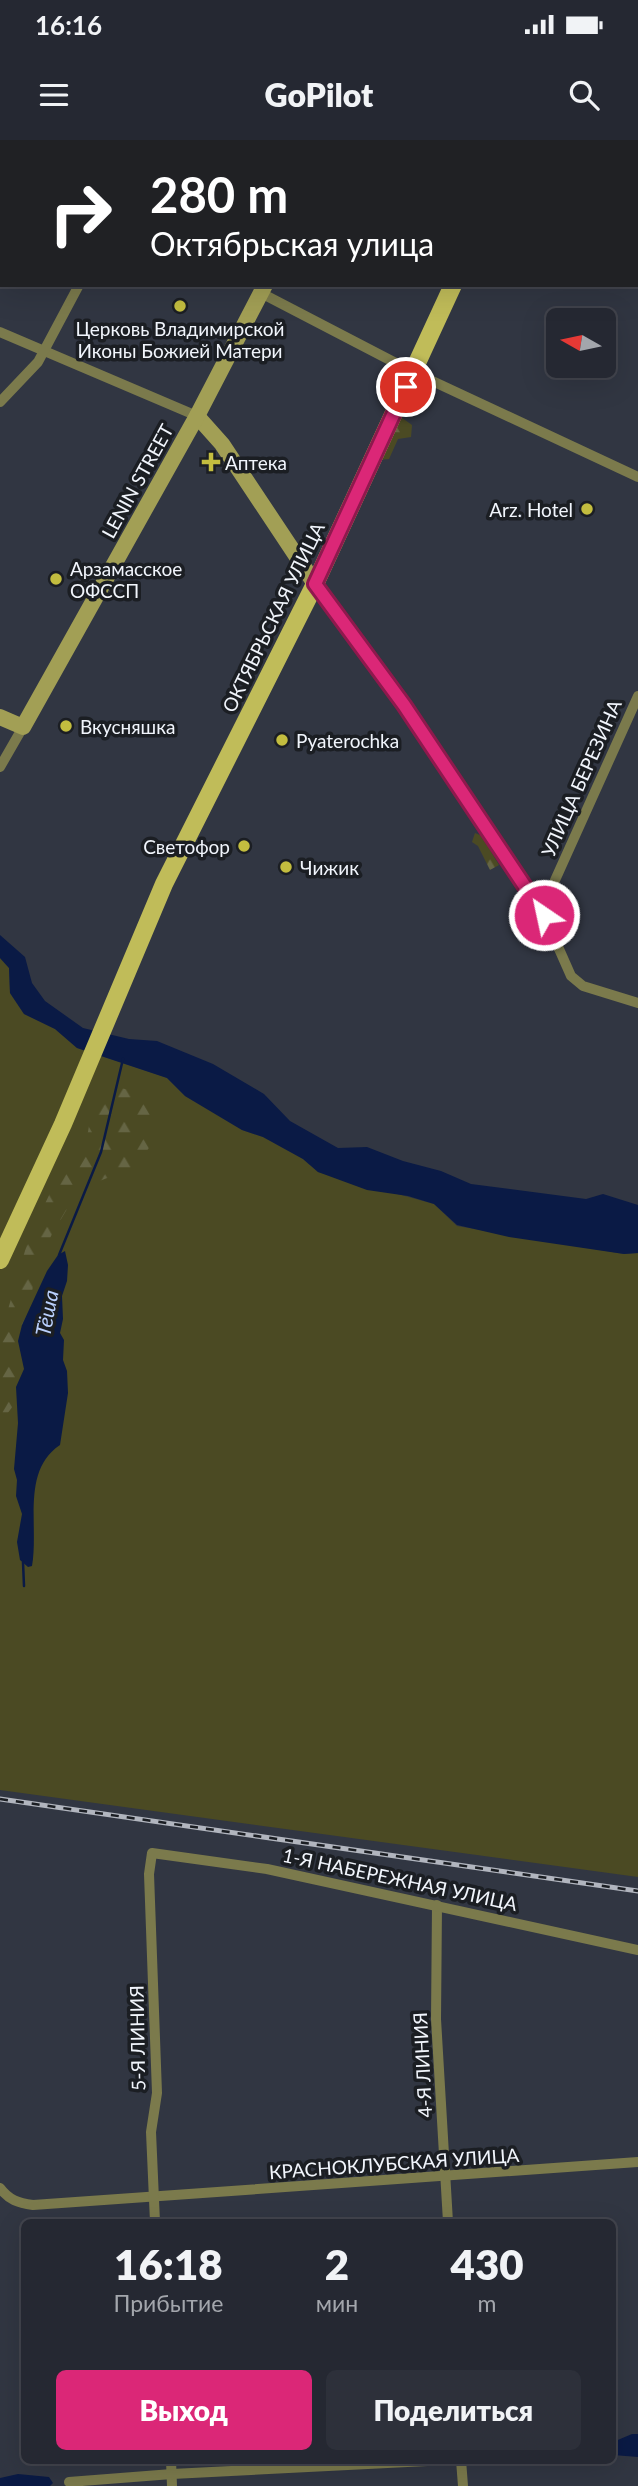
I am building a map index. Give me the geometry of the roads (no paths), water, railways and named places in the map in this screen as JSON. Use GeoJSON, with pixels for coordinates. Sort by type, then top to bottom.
{"type":"FeatureCollection","features":[{"type":"Feature","properties":{"kind":"main road","name":"ОКТЯБРЬСКАЯ УЛИЦА"},"geometry":{"type":"LineString","coordinates":[[0,1260],[63,1124],[170,873],[315,584],[452,287]]}},
{"type":"Feature","properties":{"kind":"street"},"geometry":{"type":"LineString","coordinates":[[0,402],[38,362],[78,287]]}},
{"type":"Feature","properties":{"kind":"street"},"geometry":{"type":"LineString","coordinates":[[263,289],[413,372],[638,477]]}},
{"type":"Feature","properties":{"kind":"street","name":"LENIN STREET"},"geometry":{"type":"LineString","coordinates":[[0,767],[197,416],[263,289]]}},
{"type":"Feature","properties":{"kind":"street"},"geometry":{"type":"LineString","coordinates":[[0,332],[197,416],[222,444],[315,584],[404,705],[544,915],[571,976],[583,986],[638,1003]]}},
{"type":"Feature","properties":{"kind":"street","name":"УЛИЦА БЕРЕЗИНА"},"geometry":{"type":"LineString","coordinates":[[544,915],[547,898],[638,696]]}},
{"type":"Feature","properties":{"kind":"street"},"geometry":{"type":"LineString","coordinates":[[0,717],[23,727]]}},
{"type":"Feature","properties":{"kind":"street","name":"1-Я НАБЕРЕЖНАЯ УЛИЦА"},"geometry":{"type":"LineString","coordinates":[[152,1853],[267,1869],[638,1950]]}},
{"type":"Feature","properties":{"kind":"street","name":"5-Я ЛИНИЯ"},"geometry":{"type":"LineString","coordinates":[[152,1853],[149,1874],[157,2093],[151,2132],[155,2219]]}},
{"type":"Feature","properties":{"kind":"street","name":"4-Я ЛИНИЯ"},"geometry":{"type":"LineString","coordinates":[[437,1905],[436,2019],[448,2219]]}},
{"type":"Feature","properties":{"kind":"street","name":"КРАСНОКЛУБСКАЯ УЛИЦА"},"geometry":{"type":"LineString","coordinates":[[0,2188],[7,2197],[33,2206],[638,2162]]}},
{"type":"Feature","properties":{"kind":"street"},"geometry":{"type":"LineString","coordinates":[[69,2482],[172,2480],[392,2464]]}},
{"type":"Feature","properties":{"kind":"street"},"geometry":{"type":"LineString","coordinates":[[461,2464],[463,2486]]}},
{"type":"Feature","properties":{"kind":"water"},"geometry":{"type":"Polygon","coordinates":[[[0,935],[25,957],[32,983],[45,1001],[83,1028],[129,1039],[157,1041],[213,1064],[264,1094],[290,1121],[338,1148],[367,1147],[403,1161],[441,1171],[471,1184],[586,1199],[603,1194],[638,1205],[638,1253],[624,1254],[509,1237],[457,1225],[434,1204],[408,1196],[367,1190],[318,1172],[303,1159],[263,1137],[242,1130],[185,1096],[167,1078],[77,1048],[55,1029],[24,1014],[10,993],[9,968],[0,958],[0,935]]]}},
{"type":"Feature","properties":{"kind":"water"},"geometry":{"type":"Polygon","coordinates":[[[65,1251],[68,1265],[62,1296],[63,1319],[60,1333],[64,1340],[63,1360],[67,1371],[68,1393],[60,1445],[48,1456],[40,1469],[36,1484],[34,1550],[32,1566],[28,1567],[20,1560],[17,1542],[22,1514],[16,1496],[17,1480],[14,1469],[18,1423],[16,1387],[24,1369],[18,1341],[22,1325],[47,1271],[58,1255],[65,1251]]]}},
{"type":"Feature","properties":{"kind":"water"},"geometry":{"type":"Polygon","coordinates":[[[638,2434],[638,2457],[616,2455],[616,2441],[638,2434]]]}},
{"type":"Feature","properties":{"kind":"water"},"geometry":{"type":"Polygon","coordinates":[[[18,2474],[49,2477],[53,2483],[50,2486],[0,2486],[0,2478],[18,2474]]]}},
{"type":"Feature","properties":{"kind":"waterway","name":"Тёша"},"geometry":{"type":"LineString","coordinates":[[59,1255],[101,1152],[123,1059]]}},
{"type":"Feature","properties":{"kind":"waterway","name":"Тёша"},"geometry":{"type":"LineString","coordinates":[[23,1562],[24,1586]]}},
{"type":"Feature","properties":{"kind":"railway"},"geometry":{"type":"LineString","coordinates":[[0,1799],[638,1891]]}},
{"type":"Feature","properties":{"kind":"place","name":"Церковь Владимирской Иконы Божией Матери"},"geometry":{"type":"Point","coordinates":[180,306]}},
{"type":"Feature","properties":{"kind":"place","name":"Аптека"},"geometry":{"type":"Point","coordinates":[211,462]}},
{"type":"Feature","properties":{"kind":"place","name":"Arz. Hotel"},"geometry":{"type":"Point","coordinates":[587,509]}},
{"type":"Feature","properties":{"kind":"place","name":"Арзамасское ОФССП"},"geometry":{"type":"Point","coordinates":[56,579]}},
{"type":"Feature","properties":{"kind":"place","name":"Вкусняшка"},"geometry":{"type":"Point","coordinates":[66,726]}},
{"type":"Feature","properties":{"kind":"place","name":"Pyaterochka"},"geometry":{"type":"Point","coordinates":[282,740]}},
{"type":"Feature","properties":{"kind":"place","name":"Светофор"},"geometry":{"type":"Point","coordinates":[244,846]}},
{"type":"Feature","properties":{"kind":"place","name":"Чижик"},"geometry":{"type":"Point","coordinates":[286,867]}}]}
